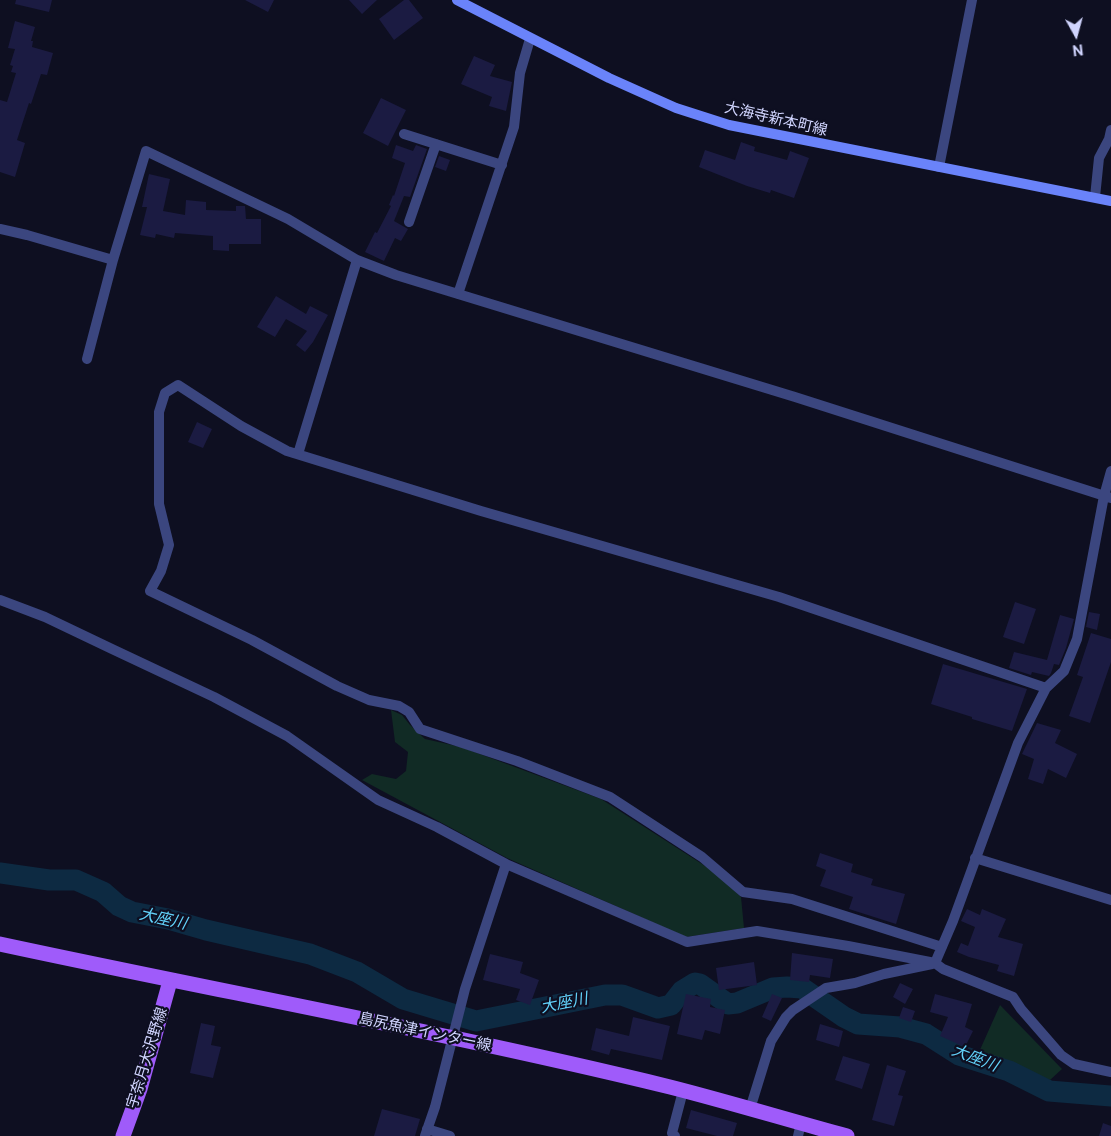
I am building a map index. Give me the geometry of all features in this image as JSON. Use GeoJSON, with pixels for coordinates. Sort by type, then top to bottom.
{"type":"FeatureCollection","features":[{"type":"Feature","properties":{"kind":"main road","name":"大海寺新本町線"},"geometry":{"type":"LineString","coordinates":[[457,0],[609,78],[676,108],[729,125],[1111,201]]}},
{"type":"Feature","properties":{"kind":"main road","name":"島尻魚津インター線"},"geometry":{"type":"LineString","coordinates":[[0,944],[454,1037],[684,1091],[750,1109],[800,1130],[847,1136]]}},
{"type":"Feature","properties":{"kind":"main road","name":"宇奈月大沢野線"},"geometry":{"type":"LineString","coordinates":[[123,1136],[140,1089],[170,980]]}},
{"type":"Feature","properties":{"kind":"street"},"geometry":{"type":"LineString","coordinates":[[939,167],[972,0]]}},
{"type":"Feature","properties":{"kind":"street"},"geometry":{"type":"LineString","coordinates":[[458,294],[514,127],[520,73],[530,38]]}},
{"type":"Feature","properties":{"kind":"street"},"geometry":{"type":"LineString","coordinates":[[1095,197],[1100,158],[1111,130]]}},
{"type":"Feature","properties":{"kind":"street"},"geometry":{"type":"LineString","coordinates":[[404,134],[502,165]]}},
{"type":"Feature","properties":{"kind":"street"},"geometry":{"type":"LineString","coordinates":[[409,222],[436,144]]}},
{"type":"Feature","properties":{"kind":"street"},"geometry":{"type":"LineString","coordinates":[[87,359],[113,260],[146,151],[288,219],[357,260],[396,275],[795,397],[1107,497]]}},
{"type":"Feature","properties":{"kind":"street"},"geometry":{"type":"LineString","coordinates":[[0,229],[113,260]]}},
{"type":"Feature","properties":{"kind":"street"},"geometry":{"type":"LineString","coordinates":[[298,454],[357,260]]}},
{"type":"Feature","properties":{"kind":"street"},"geometry":{"type":"LineString","coordinates":[[942,947],[792,899],[743,892],[702,857],[610,797],[516,761],[420,729],[410,712],[400,706],[369,700],[337,686],[252,640],[150,591],[162,571],[169,544],[159,504],[159,412],[166,393],[178,385],[241,426],[287,451],[330,466],[779,597],[1046,688]]}},
{"type":"Feature","properties":{"kind":"street"},"geometry":{"type":"LineString","coordinates":[[935,963],[1000,795],[1018,743],[1046,688],[1064,671],[1077,639],[1111,470]]}},
{"type":"Feature","properties":{"kind":"street"},"geometry":{"type":"LineString","coordinates":[[0,600],[45,617],[214,697],[288,736],[378,800],[438,827],[506,864],[687,942],[757,931],[935,963],[943,969],[1013,997],[1020,1009],[1061,1055],[1074,1064],[1111,1072]]}},
{"type":"Feature","properties":{"kind":"street"},"geometry":{"type":"LineString","coordinates":[[975,858],[1111,900]]}},
{"type":"Feature","properties":{"kind":"street"},"geometry":{"type":"LineString","coordinates":[[450,1136],[426,1132],[454,1037],[465,989],[506,864]]}},
{"type":"Feature","properties":{"kind":"street"},"geometry":{"type":"LineString","coordinates":[[750,1109],[771,1041],[786,1016],[793,1010],[826,988],[935,963]]}},
{"type":"Feature","properties":{"kind":"street"},"geometry":{"type":"LineString","coordinates":[[676,1136],[672,1133],[684,1091]]}},
{"type":"Feature","properties":{"kind":"green space"},"geometry":{"type":"Polygon","coordinates":[[[391,710],[402,715],[425,739],[461,747],[601,799],[716,873],[741,897],[744,928],[686,937],[507,858],[362,780],[372,774],[396,779],[406,771],[408,752],[395,742],[391,710]]]}},
{"type":"Feature","properties":{"kind":"green space"},"geometry":{"type":"Polygon","coordinates":[[[1000,1005],[1062,1069],[1050,1080],[979,1052],[1000,1005]]]}},
{"type":"Feature","properties":{"kind":"building"},"geometry":{"type":"Polygon","coordinates":[[[16,0],[52,0],[49,12],[15,4],[16,0]]]}},
{"type":"Feature","properties":{"kind":"building"},"geometry":{"type":"Polygon","coordinates":[[[245,0],[274,0],[268,12],[245,0]]]}},
{"type":"Feature","properties":{"kind":"building"},"geometry":{"type":"Polygon","coordinates":[[[349,0],[377,0],[362,14],[349,0]]]}},
{"type":"Feature","properties":{"kind":"building"},"geometry":{"type":"Polygon","coordinates":[[[404,0],[409,0],[423,18],[394,40],[379,19],[404,0]]]}},
{"type":"Feature","properties":{"kind":"building"},"geometry":{"type":"Polygon","coordinates":[[[15,21],[35,27],[31,41],[33,41],[32,47],[53,53],[47,75],[41,74],[31,104],[29,103],[17,140],[25,143],[15,177],[0,172],[0,100],[7,102],[16,73],[11,72],[13,66],[10,65],[15,49],[8,48],[15,21]]]}},
{"type":"Feature","properties":{"kind":"building"},"geometry":{"type":"Polygon","coordinates":[[[474,56],[495,65],[490,76],[512,82],[506,111],[489,106],[492,97],[461,84],[474,56]]]}},
{"type":"Feature","properties":{"kind":"building"},"geometry":{"type":"Polygon","coordinates":[[[381,98],[406,110],[388,146],[363,133],[381,98]]]}},
{"type":"Feature","properties":{"kind":"building"},"geometry":{"type":"Polygon","coordinates":[[[741,142],[755,147],[754,151],[787,160],[790,151],[809,158],[794,198],[771,190],[770,193],[747,186],[699,167],[705,150],[735,160],[741,142]]]}},
{"type":"Feature","properties":{"kind":"building"},"geometry":{"type":"Polygon","coordinates":[[[396,145],[413,151],[416,145],[427,149],[410,197],[404,196],[394,221],[408,229],[401,241],[395,238],[384,261],[365,252],[391,206],[389,205],[405,163],[392,158],[396,145]]]}},
{"type":"Feature","properties":{"kind":"building"},"geometry":{"type":"Polygon","coordinates":[[[439,156],[450,160],[446,171],[435,167],[439,156]]]}},
{"type":"Feature","properties":{"kind":"building"},"geometry":{"type":"Polygon","coordinates":[[[149,174],[170,179],[163,211],[185,215],[186,200],[206,202],[206,210],[236,211],[236,206],[245,206],[246,219],[261,219],[261,244],[229,244],[229,251],[213,250],[213,236],[175,233],[174,238],[156,234],[155,238],[140,235],[147,207],[142,207],[149,174]]]}},
{"type":"Feature","properties":{"kind":"building"},"geometry":{"type":"Polygon","coordinates":[[[276,296],[306,314],[310,306],[328,315],[313,342],[305,352],[296,345],[307,331],[286,319],[275,337],[257,327],[276,296]]]}},
{"type":"Feature","properties":{"kind":"building"},"geometry":{"type":"Polygon","coordinates":[[[197,422],[212,429],[203,448],[188,442],[197,422]]]}},
{"type":"Feature","properties":{"kind":"building"},"geometry":{"type":"Polygon","coordinates":[[[1015,602],[1036,609],[1024,644],[1003,637],[1015,602]]]}},
{"type":"Feature","properties":{"kind":"building"},"geometry":{"type":"Polygon","coordinates":[[[1089,612],[1100,614],[1097,630],[1086,627],[1089,612]]]}},
{"type":"Feature","properties":{"kind":"building"},"geometry":{"type":"Polygon","coordinates":[[[1060,615],[1074,619],[1059,665],[1054,664],[1049,676],[1032,672],[1031,675],[1009,668],[1014,652],[1047,660],[1060,615]]]}},
{"type":"Feature","properties":{"kind":"building"},"geometry":{"type":"Polygon","coordinates":[[[1091,633],[1111,639],[1111,662],[1090,723],[1069,716],[1083,677],[1077,675],[1091,633]]]}},
{"type":"Feature","properties":{"kind":"building"},"geometry":{"type":"Polygon","coordinates":[[[943,664],[1027,689],[1012,731],[931,704],[943,664]]]}},
{"type":"Feature","properties":{"kind":"building"},"geometry":{"type":"Polygon","coordinates":[[[1037,723],[1061,730],[1055,743],[1077,754],[1066,778],[1048,769],[1043,784],[1028,779],[1034,759],[1022,754],[1037,723]]]}},
{"type":"Feature","properties":{"kind":"building"},"geometry":{"type":"Polygon","coordinates":[[[820,853],[853,864],[851,872],[873,879],[871,885],[905,894],[896,924],[849,909],[853,897],[820,886],[826,870],[816,866],[820,853]]]}},
{"type":"Feature","properties":{"kind":"building"},"geometry":{"type":"Polygon","coordinates":[[[967,909],[980,915],[982,909],[1006,919],[998,937],[1023,944],[1014,976],[997,971],[999,965],[957,952],[961,943],[968,946],[975,927],[961,921],[967,909]]]}},
{"type":"Feature","properties":{"kind":"building"},"geometry":{"type":"Polygon","coordinates":[[[792,953],[833,959],[830,978],[810,975],[809,982],[790,980],[792,953]]]}},
{"type":"Feature","properties":{"kind":"building"},"geometry":{"type":"Polygon","coordinates":[[[490,954],[523,962],[520,973],[539,980],[530,1005],[516,1000],[520,989],[483,980],[490,954]]]}},
{"type":"Feature","properties":{"kind":"building"},"geometry":{"type":"Polygon","coordinates":[[[754,962],[757,985],[719,990],[716,968],[754,962]]]}},
{"type":"Feature","properties":{"kind":"building"},"geometry":{"type":"Polygon","coordinates":[[[900,983],[913,989],[905,1004],[893,997],[900,983]]]}},
{"type":"Feature","properties":{"kind":"building"},"geometry":{"type":"Polygon","coordinates":[[[686,994],[711,999],[710,1007],[725,1010],[720,1034],[705,1030],[702,1040],[677,1034],[686,994]]]}},
{"type":"Feature","properties":{"kind":"building"},"geometry":{"type":"Polygon","coordinates":[[[772,994],[782,998],[771,1021],[762,1017],[772,994]]]}},
{"type":"Feature","properties":{"kind":"building"},"geometry":{"type":"Polygon","coordinates":[[[935,994],[972,1004],[965,1027],[973,1031],[965,1047],[940,1036],[948,1017],[930,1012],[935,994]]]}},
{"type":"Feature","properties":{"kind":"building"},"geometry":{"type":"Polygon","coordinates":[[[903,1007],[915,1011],[911,1022],[899,1018],[903,1007]]]}},
{"type":"Feature","properties":{"kind":"building"},"geometry":{"type":"Polygon","coordinates":[[[633,1017],[670,1026],[662,1060],[611,1049],[609,1055],[591,1050],[596,1028],[629,1036],[633,1017]]]}},
{"type":"Feature","properties":{"kind":"building"},"geometry":{"type":"Polygon","coordinates":[[[201,1023],[215,1026],[211,1045],[221,1047],[213,1078],[190,1073],[201,1023]]]}},
{"type":"Feature","properties":{"kind":"building"},"geometry":{"type":"Polygon","coordinates":[[[820,1024],[843,1031],[839,1047],[816,1040],[820,1024]]]}},
{"type":"Feature","properties":{"kind":"building"},"geometry":{"type":"Polygon","coordinates":[[[843,1056],[870,1064],[862,1089],[835,1080],[843,1056]]]}},
{"type":"Feature","properties":{"kind":"building"},"geometry":{"type":"Polygon","coordinates":[[[887,1065],[906,1071],[898,1095],[903,1096],[894,1126],[872,1120],[887,1065]]]}},
{"type":"Feature","properties":{"kind":"building"},"geometry":{"type":"Polygon","coordinates":[[[382,1109],[420,1119],[415,1136],[374,1136],[382,1109]]]}},
{"type":"Feature","properties":{"kind":"building"},"geometry":{"type":"Polygon","coordinates":[[[691,1110],[737,1123],[733,1136],[717,1136],[686,1128],[691,1110]]]}},
{"type":"Feature","properties":{"kind":"building"},"geometry":{"type":"Polygon","coordinates":[[[1103,1123],[1111,1126],[1111,1136],[1099,1136],[1103,1123]]]}},
{"type":"Feature","properties":{"kind":"waterway","name":"大座川"},"geometry":{"type":"LineString","coordinates":[[0,873],[49,880],[76,880],[103,892],[119,906],[132,912],[310,954],[357,972],[403,999],[476,1021],[605,995],[622,995],[658,1008],[671,1005],[682,991],[695,983],[700,984],[728,1004],[737,1003],[773,988],[802,988],[844,1017],[858,1024],[900,1027],[926,1034],[959,1055],[1009,1071],[1049,1091],[1111,1096]]}}]}
